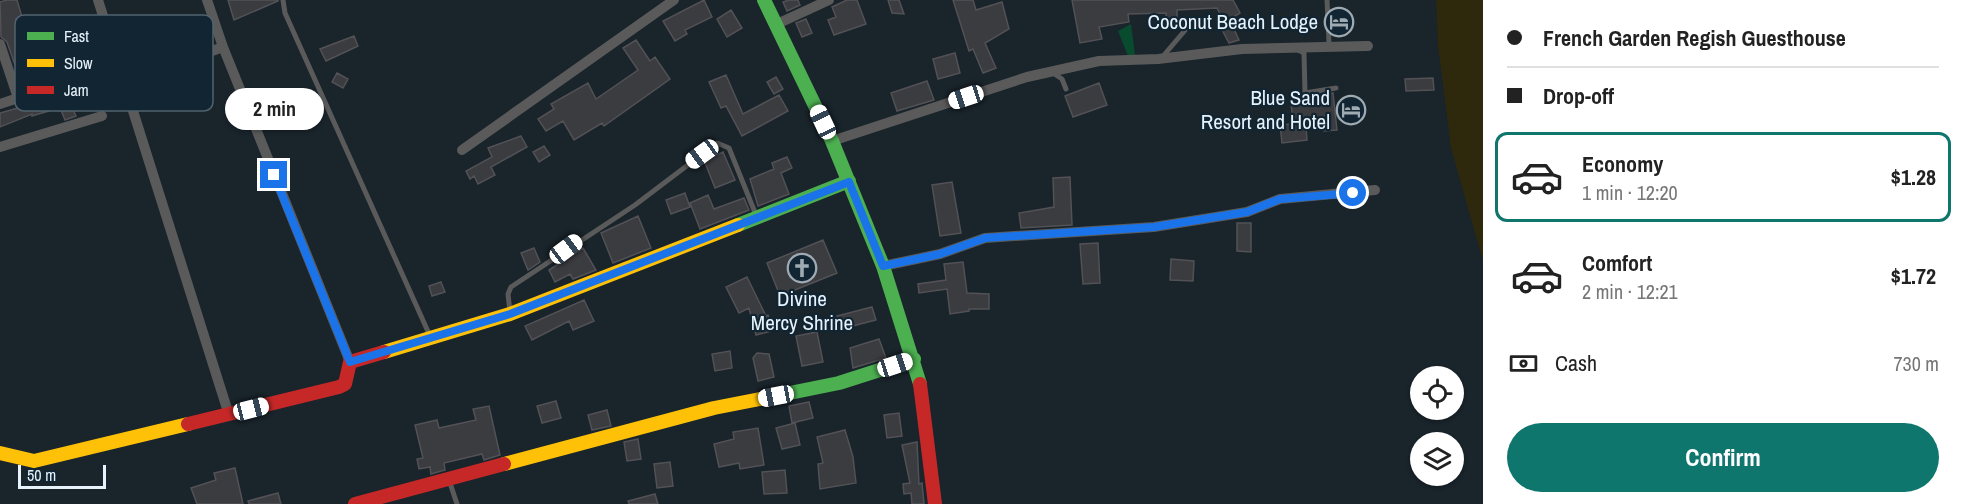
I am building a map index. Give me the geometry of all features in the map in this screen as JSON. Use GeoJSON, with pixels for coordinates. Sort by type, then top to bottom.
{"type":"FeatureCollection","features":[{"type":"Feature","properties":{"kind":"street"},"geometry":{"type":"LineString","coordinates":[[98,0],[103,15]]}},
{"type":"Feature","properties":{"kind":"street"},"geometry":{"type":"LineString","coordinates":[[207,0],[212,15]]}},
{"type":"Feature","properties":{"kind":"street"},"geometry":{"type":"LineString","coordinates":[[462,150],[674,0]]}},
{"type":"Feature","properties":{"kind":"street"},"geometry":{"type":"LineString","coordinates":[[764,0],[832,141],[883,266],[914,359],[925,416],[936,504]]}},
{"type":"Feature","properties":{"kind":"street"},"geometry":{"type":"LineString","coordinates":[[777,24],[829,0]]}},
{"type":"Feature","properties":{"kind":"street"},"geometry":{"type":"LineString","coordinates":[[0,453],[33,461],[229,415],[345,384],[350,362],[213,18]]}},
{"type":"Feature","properties":{"kind":"street"},"geometry":{"type":"LineString","coordinates":[[0,44],[15,89]]}},
{"type":"Feature","properties":{"kind":"street"},"geometry":{"type":"LineString","coordinates":[[832,141],[904,116],[1051,72],[1099,61],[1151,59],[1242,49],[1368,46]]}},
{"type":"Feature","properties":{"kind":"street"},"geometry":{"type":"LineString","coordinates":[[213,51],[223,47]]}},
{"type":"Feature","properties":{"kind":"street"},"geometry":{"type":"LineString","coordinates":[[0,104],[15,99]]}},
{"type":"Feature","properties":{"kind":"street"},"geometry":{"type":"LineString","coordinates":[[133,111],[229,415]]}},
{"type":"Feature","properties":{"kind":"street"},"geometry":{"type":"LineString","coordinates":[[0,147],[102,116]]}},
{"type":"Feature","properties":{"kind":"street"},"geometry":{"type":"LineString","coordinates":[[350,362],[510,314],[849,182]]}},
{"type":"Feature","properties":{"kind":"street"},"geometry":{"type":"LineString","coordinates":[[883,266],[940,254],[985,238],[1154,227],[1247,212],[1280,199],[1375,190]]}},
{"type":"Feature","properties":{"kind":"street"},"geometry":{"type":"LineString","coordinates":[[355,504],[714,408],[839,383],[914,359]]}},
{"type":"Feature","properties":{"kind":"lane"},"geometry":{"type":"LineString","coordinates":[[283,0],[285,13],[431,337]]}},
{"type":"Feature","properties":{"kind":"lane"},"geometry":{"type":"LineString","coordinates":[[1320,47],[1329,43],[1327,0]]}},
{"type":"Feature","properties":{"kind":"lane"},"geometry":{"type":"LineString","coordinates":[[1151,59],[1167,55],[1187,28]]}},
{"type":"Feature","properties":{"kind":"lane"},"geometry":{"type":"LineString","coordinates":[[1294,48],[1304,54],[1305,93],[1336,88]]}},
{"type":"Feature","properties":{"kind":"lane"},"geometry":{"type":"LineString","coordinates":[[1051,72],[1062,79],[1066,89]]}},
{"type":"Feature","properties":{"kind":"lane"},"geometry":{"type":"LineString","coordinates":[[510,314],[508,294],[512,287],[635,205],[717,143],[729,148],[756,217]]}},
{"type":"Feature","properties":{"kind":"lane"},"geometry":{"type":"LineString","coordinates":[[449,479],[457,504]]}},
{"type":"Feature","properties":{"kind":"green space"},"geometry":{"type":"Polygon","coordinates":[[[1131,24],[1135,55],[1128,56],[1118,31],[1131,24]]]}},
{"type":"Feature","properties":{"kind":"sand"},"geometry":{"type":"Polygon","coordinates":[[[1436,0],[1483,0],[1483,261],[1451,148],[1438,45],[1436,0]]]}},
{"type":"Feature","properties":{"kind":"building"},"geometry":{"type":"Polygon","coordinates":[[[17,0],[21,15],[15,15],[15,65],[7,42],[1,37],[0,2],[17,0]]]}},
{"type":"Feature","properties":{"kind":"building"},"geometry":{"type":"Polygon","coordinates":[[[228,0],[278,0],[278,1],[234,20],[228,0]]]}},
{"type":"Feature","properties":{"kind":"building"},"geometry":{"type":"Polygon","coordinates":[[[704,0],[712,17],[685,30],[687,34],[675,41],[663,21],[704,0]]]}},
{"type":"Feature","properties":{"kind":"building"},"geometry":{"type":"Polygon","coordinates":[[[798,0],[800,5],[787,11],[783,2],[798,0]]]}},
{"type":"Feature","properties":{"kind":"building"},"geometry":{"type":"Polygon","coordinates":[[[847,0],[857,0],[866,24],[834,35],[828,20],[836,17],[832,7],[847,0]]]}},
{"type":"Feature","properties":{"kind":"building"},"geometry":{"type":"Polygon","coordinates":[[[888,0],[899,0],[904,14],[892,13],[888,0]]]}},
{"type":"Feature","properties":{"kind":"building"},"geometry":{"type":"Polygon","coordinates":[[[953,0],[973,0],[976,10],[1002,2],[1009,29],[985,43],[996,68],[983,73],[973,49],[969,51],[953,0]]]}},
{"type":"Feature","properties":{"kind":"building"},"geometry":{"type":"Polygon","coordinates":[[[1072,0],[1233,0],[1240,13],[1235,16],[1240,26],[1234,29],[1239,40],[1229,43],[1220,26],[1225,24],[1217,8],[1177,10],[1177,18],[1166,20],[1166,13],[1128,14],[1129,22],[1099,27],[1102,39],[1080,43],[1072,0]]]}},
{"type":"Feature","properties":{"kind":"building"},"geometry":{"type":"Polygon","coordinates":[[[731,10],[742,28],[727,37],[717,19],[731,10]]]}},
{"type":"Feature","properties":{"kind":"building"},"geometry":{"type":"Polygon","coordinates":[[[806,19],[812,33],[802,37],[796,23],[806,19]]]}},
{"type":"Feature","properties":{"kind":"building"},"geometry":{"type":"Polygon","coordinates":[[[354,36],[358,46],[326,61],[320,49],[354,36]]]}},
{"type":"Feature","properties":{"kind":"building"},"geometry":{"type":"Polygon","coordinates":[[[636,40],[650,61],[655,57],[670,79],[604,126],[602,123],[574,140],[563,121],[546,131],[538,119],[554,109],[551,104],[588,83],[596,99],[638,70],[623,48],[636,40]]]}},
{"type":"Feature","properties":{"kind":"building"},"geometry":{"type":"Polygon","coordinates":[[[955,53],[960,73],[938,79],[933,59],[955,53]]]}},
{"type":"Feature","properties":{"kind":"building"},"geometry":{"type":"Polygon","coordinates":[[[337,73],[348,79],[343,88],[332,82],[337,73]]]}},
{"type":"Feature","properties":{"kind":"building"},"geometry":{"type":"Polygon","coordinates":[[[726,75],[743,114],[779,95],[788,111],[742,136],[726,106],[721,108],[709,82],[726,75]]]}},
{"type":"Feature","properties":{"kind":"building"},"geometry":{"type":"Polygon","coordinates":[[[776,77],[783,89],[774,94],[767,82],[776,77]]]}},
{"type":"Feature","properties":{"kind":"building"},"geometry":{"type":"Polygon","coordinates":[[[1433,78],[1434,90],[1406,91],[1405,79],[1433,78]]]}},
{"type":"Feature","properties":{"kind":"building"},"geometry":{"type":"Polygon","coordinates":[[[927,81],[934,100],[897,111],[891,93],[927,81]]]}},
{"type":"Feature","properties":{"kind":"building"},"geometry":{"type":"Polygon","coordinates":[[[1099,83],[1107,105],[1073,117],[1065,96],[1099,83]]]}},
{"type":"Feature","properties":{"kind":"building"},"geometry":{"type":"Polygon","coordinates":[[[1333,93],[1337,130],[1324,131],[1324,126],[1306,127],[1307,140],[1282,143],[1280,125],[1293,124],[1291,103],[1320,100],[1320,96],[1333,93]]]}},
{"type":"Feature","properties":{"kind":"building"},"geometry":{"type":"Polygon","coordinates":[[[15,109],[15,111],[49,111],[32,116],[32,114],[0,127],[0,113],[15,109]]]}},
{"type":"Feature","properties":{"kind":"building"},"geometry":{"type":"Polygon","coordinates":[[[61,111],[74,111],[76,116],[65,120],[61,111]]]}},
{"type":"Feature","properties":{"kind":"building"},"geometry":{"type":"Polygon","coordinates":[[[521,136],[527,147],[491,167],[495,175],[478,184],[474,176],[470,179],[466,171],[492,157],[488,148],[521,136]]]}},
{"type":"Feature","properties":{"kind":"building"},"geometry":{"type":"Polygon","coordinates":[[[544,146],[550,155],[539,162],[533,152],[544,146]]]}},
{"type":"Feature","properties":{"kind":"building"},"geometry":{"type":"Polygon","coordinates":[[[723,152],[735,180],[715,188],[704,160],[723,152]]]}},
{"type":"Feature","properties":{"kind":"building"},"geometry":{"type":"Polygon","coordinates":[[[787,157],[792,168],[781,173],[789,194],[758,206],[750,179],[774,169],[772,163],[787,157]]]}},
{"type":"Feature","properties":{"kind":"building"},"geometry":{"type":"Polygon","coordinates":[[[1070,177],[1072,225],[1021,228],[1019,213],[1054,207],[1053,178],[1070,177]]]}},
{"type":"Feature","properties":{"kind":"building"},"geometry":{"type":"Polygon","coordinates":[[[952,182],[961,233],[940,236],[932,185],[952,182]]]}},
{"type":"Feature","properties":{"kind":"building"},"geometry":{"type":"Polygon","coordinates":[[[685,193],[690,207],[671,214],[666,200],[685,193]]]}},
{"type":"Feature","properties":{"kind":"building"},"geometry":{"type":"Polygon","coordinates":[[[708,195],[714,209],[744,198],[749,210],[700,229],[690,203],[708,195]]]}},
{"type":"Feature","properties":{"kind":"building"},"geometry":{"type":"Polygon","coordinates":[[[638,216],[651,248],[613,263],[601,233],[638,216]]]}},
{"type":"Feature","properties":{"kind":"building"},"geometry":{"type":"Polygon","coordinates":[[[1237,223],[1251,223],[1251,252],[1237,251],[1237,223]]]}},
{"type":"Feature","properties":{"kind":"building","name":"Divine Mercy Shrine"},"geometry":{"type":"Polygon","coordinates":[[[823,240],[837,273],[780,296],[767,263],[823,240]]]}},
{"type":"Feature","properties":{"kind":"building"},"geometry":{"type":"Polygon","coordinates":[[[1098,243],[1100,283],[1083,284],[1080,244],[1098,243]]]}},
{"type":"Feature","properties":{"kind":"building"},"geometry":{"type":"Polygon","coordinates":[[[534,248],[540,262],[528,270],[521,253],[534,248]]]}},
{"type":"Feature","properties":{"kind":"building"},"geometry":{"type":"Polygon","coordinates":[[[583,248],[596,270],[573,279],[570,274],[555,282],[549,270],[583,248]]]}},
{"type":"Feature","properties":{"kind":"building"},"geometry":{"type":"Polygon","coordinates":[[[1171,259],[1194,261],[1193,281],[1170,280],[1171,259]]]}},
{"type":"Feature","properties":{"kind":"building"},"geometry":{"type":"Polygon","coordinates":[[[963,262],[967,293],[989,294],[989,309],[969,309],[969,311],[950,314],[947,289],[919,293],[918,284],[946,280],[944,264],[963,262]]]}},
{"type":"Feature","properties":{"kind":"building"},"geometry":{"type":"Polygon","coordinates":[[[747,277],[766,316],[768,315],[772,331],[756,335],[749,308],[739,313],[726,287],[747,277]]]}},
{"type":"Feature","properties":{"kind":"building"},"geometry":{"type":"Polygon","coordinates":[[[441,282],[445,292],[432,296],[429,286],[441,282]]]}},
{"type":"Feature","properties":{"kind":"building"},"geometry":{"type":"Polygon","coordinates":[[[584,300],[594,321],[573,330],[569,321],[532,340],[525,326],[584,300]]]}},
{"type":"Feature","properties":{"kind":"building"},"geometry":{"type":"Polygon","coordinates":[[[872,307],[876,320],[841,329],[837,316],[872,307]]]}},
{"type":"Feature","properties":{"kind":"building"},"geometry":{"type":"Polygon","coordinates":[[[817,332],[823,362],[802,366],[796,336],[817,332]]]}},
{"type":"Feature","properties":{"kind":"building"},"geometry":{"type":"Polygon","coordinates":[[[879,339],[886,358],[853,368],[850,348],[879,339]]]}},
{"type":"Feature","properties":{"kind":"building"},"geometry":{"type":"Polygon","coordinates":[[[730,351],[732,368],[715,371],[712,354],[730,351]]]}},
{"type":"Feature","properties":{"kind":"building"},"geometry":{"type":"Polygon","coordinates":[[[757,353],[769,354],[774,377],[758,381],[753,358],[757,353]]]}},
{"type":"Feature","properties":{"kind":"building"},"geometry":{"type":"Polygon","coordinates":[[[556,401],[561,418],[542,423],[537,406],[556,401]]]}},
{"type":"Feature","properties":{"kind":"building"},"geometry":{"type":"Polygon","coordinates":[[[809,402],[813,418],[792,423],[789,406],[809,402]]]}},
{"type":"Feature","properties":{"kind":"building"},"geometry":{"type":"Polygon","coordinates":[[[489,406],[500,455],[484,460],[482,454],[444,463],[445,470],[431,474],[430,467],[419,469],[417,459],[423,458],[415,425],[437,420],[439,428],[476,420],[473,409],[489,406]]]}},
{"type":"Feature","properties":{"kind":"building"},"geometry":{"type":"Polygon","coordinates":[[[607,410],[611,426],[592,430],[588,415],[607,410]]]}},
{"type":"Feature","properties":{"kind":"building"},"geometry":{"type":"Polygon","coordinates":[[[899,413],[902,436],[887,438],[884,415],[899,413]]]}},
{"type":"Feature","properties":{"kind":"building"},"geometry":{"type":"Polygon","coordinates":[[[795,423],[800,445],[782,449],[776,428],[795,423]]]}},
{"type":"Feature","properties":{"kind":"building"},"geometry":{"type":"Polygon","coordinates":[[[758,428],[764,465],[740,469],[739,463],[719,467],[714,444],[734,439],[733,432],[758,428]]]}},
{"type":"Feature","properties":{"kind":"building"},"geometry":{"type":"Polygon","coordinates":[[[845,430],[853,457],[856,483],[820,489],[818,464],[823,463],[817,437],[845,430]]]}},
{"type":"Feature","properties":{"kind":"building"},"geometry":{"type":"Polygon","coordinates":[[[638,439],[641,459],[627,461],[624,442],[638,439]]]}},
{"type":"Feature","properties":{"kind":"building"},"geometry":{"type":"Polygon","coordinates":[[[917,442],[919,484],[922,483],[924,504],[912,504],[911,493],[904,494],[903,484],[910,483],[902,445],[917,442]]]}},
{"type":"Feature","properties":{"kind":"building"},"geometry":{"type":"Polygon","coordinates":[[[670,462],[673,486],[657,488],[654,464],[670,462]]]}},
{"type":"Feature","properties":{"kind":"building"},"geometry":{"type":"Polygon","coordinates":[[[235,468],[243,504],[197,504],[191,488],[216,480],[214,473],[235,468]]]}},
{"type":"Feature","properties":{"kind":"building"},"geometry":{"type":"Polygon","coordinates":[[[785,470],[787,493],[764,494],[762,472],[785,470]]]}},
{"type":"Feature","properties":{"kind":"building"},"geometry":{"type":"Polygon","coordinates":[[[278,493],[281,504],[249,504],[248,501],[278,493]]]}},
{"type":"Feature","properties":{"kind":"building"},"geometry":{"type":"Polygon","coordinates":[[[655,494],[658,504],[629,504],[628,501],[655,494]]]}},
{"type":"Feature","properties":{"kind":"traffic: fast"},"geometry":{"type":"LineString","coordinates":[[764,0],[832,141],[883,266],[920,384]]}},
{"type":"Feature","properties":{"kind":"traffic: fast"},"geometry":{"type":"LineString","coordinates":[[738,225],[849,181]]}},
{"type":"Feature","properties":{"kind":"traffic: fast"},"geometry":{"type":"LineString","coordinates":[[760,399],[839,383],[914,359]]}},
{"type":"Feature","properties":{"kind":"traffic: slow"},"geometry":{"type":"LineString","coordinates":[[384,352],[510,314],[738,225]]}},
{"type":"Feature","properties":{"kind":"traffic: slow"},"geometry":{"type":"LineString","coordinates":[[504,464],[714,408],[760,399]]}},
{"type":"Feature","properties":{"kind":"traffic: slow"},"geometry":{"type":"LineString","coordinates":[[0,453],[34,461],[188,424]]}},
{"type":"Feature","properties":{"kind":"traffic: jam"},"geometry":{"type":"LineString","coordinates":[[188,424],[339,387],[345,384],[350,362],[384,352]]}},
{"type":"Feature","properties":{"kind":"traffic: jam"},"geometry":{"type":"LineString","coordinates":[[920,384],[935,504]]}},
{"type":"Feature","properties":{"kind":"traffic: jam"},"geometry":{"type":"LineString","coordinates":[[355,504],[504,464]]}},
{"type":"Feature","properties":{"kind":"place","name":"Coconut Beach Lodge"},"geometry":{"type":"Point","coordinates":[1339,22]}},
{"type":"Feature","properties":{"kind":"place","name":"Blue Sand Resort and Hotel"},"geometry":{"type":"Point","coordinates":[1351,110]}},
{"type":"Feature","properties":{"kind":"place","name":"Divine Mercy Shrine"},"geometry":{"type":"Point","coordinates":[802,268]}},
{"type":"Feature","properties":{"kind":"route"},"geometry":{"type":"LineString","coordinates":[[274,175],[350,362],[510,314],[849,182],[883,266],[940,254],[985,238],[1154,227],[1247,212],[1280,199],[1353,193]]}}]}
